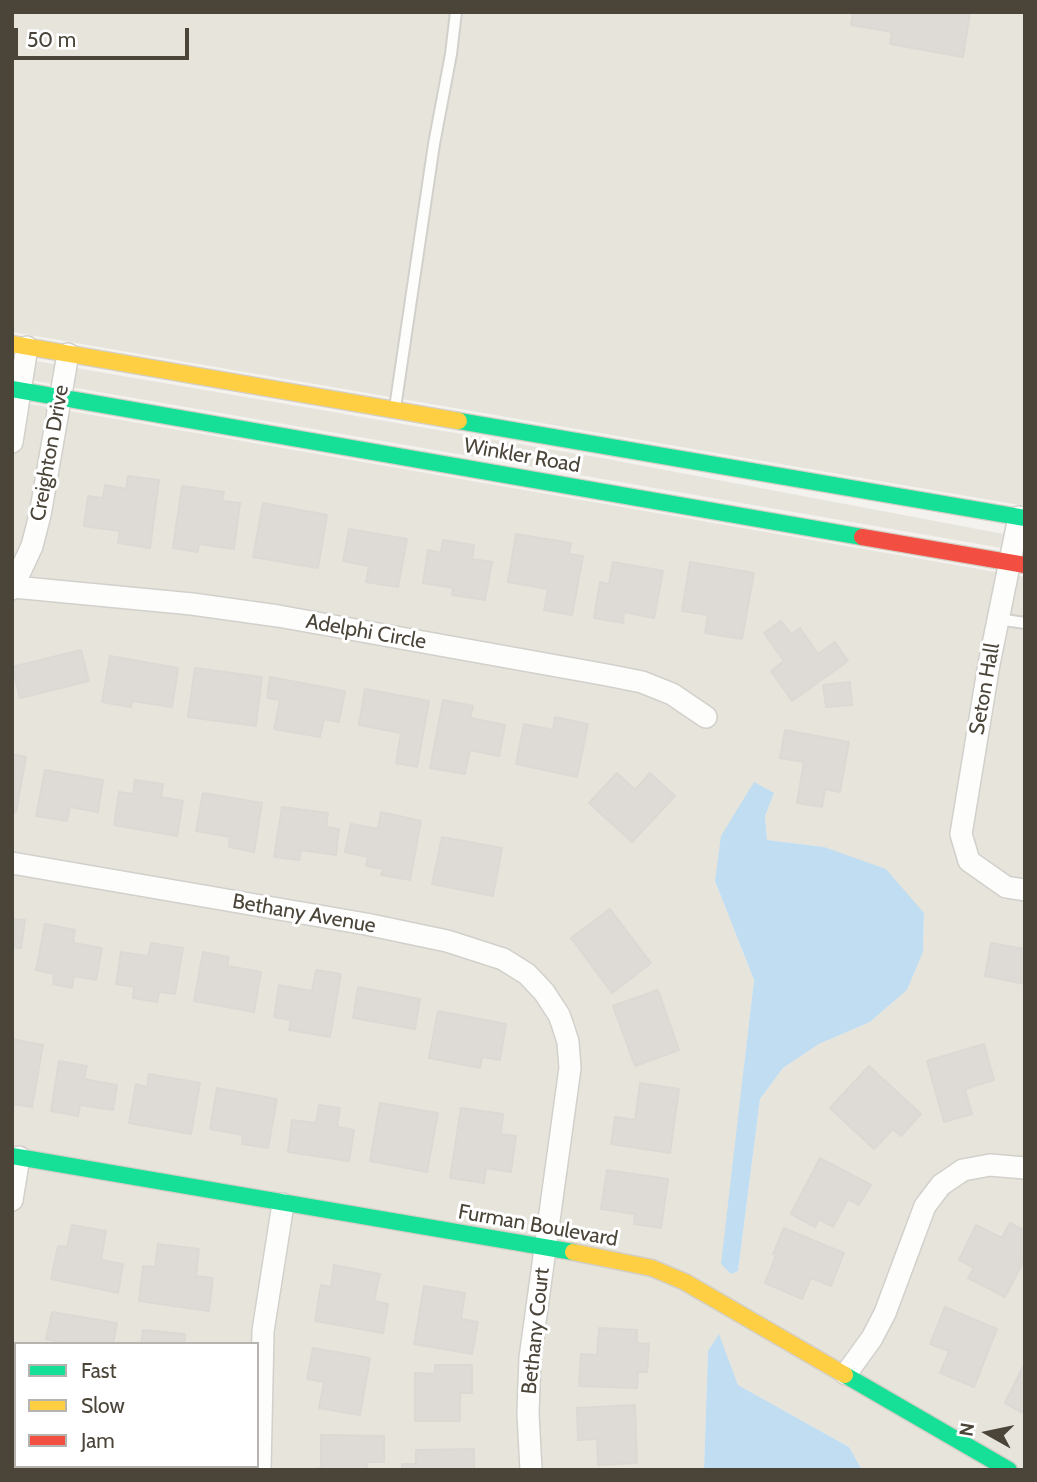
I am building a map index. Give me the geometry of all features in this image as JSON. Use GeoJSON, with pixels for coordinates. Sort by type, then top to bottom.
{"type":"FeatureCollection","features":[{"type":"Feature","properties":{"kind":"street","name":"Winkler Road"},"geometry":{"type":"LineString","coordinates":[[20,345],[1022,518]]}},
{"type":"Feature","properties":{"kind":"street","name":"Creighton Drive"},"geometry":{"type":"LineString","coordinates":[[12,442],[20,345]]}},
{"type":"Feature","properties":{"kind":"street","name":"Creighton Drive"},"geometry":{"type":"LineString","coordinates":[[13,588],[33,546],[68,354]]}},
{"type":"Feature","properties":{"kind":"street","name":"Winkler Road"},"geometry":{"type":"LineString","coordinates":[[16,390],[1016,563]]}},
{"type":"Feature","properties":{"kind":"street","name":"Seton Hall"},"geometry":{"type":"LineString","coordinates":[[1022,518],[1016,563],[998,619],[961,834],[969,861],[1006,887],[1025,890]]}},
{"type":"Feature","properties":{"kind":"street","name":"Adelphi Circle"},"geometry":{"type":"LineString","coordinates":[[13,588],[192,604],[278,616],[607,675],[642,682],[672,694],[706,717]]}},
{"type":"Feature","properties":{"kind":"street","name":"Bethany Avenue"},"geometry":{"type":"LineString","coordinates":[[12,863],[366,924],[475,949],[503,959],[527,974],[544,992],[559,1015],[563,1027]]}},
{"type":"Feature","properties":{"kind":"street","name":"Bethany Court"},"geometry":{"type":"LineString","coordinates":[[531,1470],[528,1413],[530,1358],[570,1068],[568,1042],[563,1027]]}},
{"type":"Feature","properties":{"kind":"street","name":"Furman Boulevard"},"geometry":{"type":"LineString","coordinates":[[16,1157],[545,1247],[652,1268],[685,1282],[846,1374],[986,1464],[1009,1470]]}},
{"type":"Feature","properties":{"kind":"street"},"geometry":{"type":"LineString","coordinates":[[12,1200],[16,1157]]}},
{"type":"Feature","properties":{"kind":"street"},"geometry":{"type":"LineString","coordinates":[[846,1374],[872,1338],[885,1313],[925,1206],[941,1185],[963,1170],[990,1165],[1025,1168]]}},
{"type":"Feature","properties":{"kind":"street"},"geometry":{"type":"LineString","coordinates":[[260,1470],[264,1331],[282,1204]]}},
{"type":"Feature","properties":{"kind":"lane"},"geometry":{"type":"LineString","coordinates":[[395,410],[456,12]]}},
{"type":"Feature","properties":{"kind":"lane"},"geometry":{"type":"LineString","coordinates":[[998,619],[1025,623]]}},
{"type":"Feature","properties":{"kind":"shaded area"},"geometry":{"type":"Polygon","coordinates":[[[12,12],[1025,12],[1025,506],[12,332],[12,12]]]}},
{"type":"Feature","properties":{"kind":"shaded area"},"geometry":{"type":"Polygon","coordinates":[[[12,357],[607,459],[1025,538],[1025,552],[12,377],[12,357]]]}},
{"type":"Feature","properties":{"kind":"shaded area"},"geometry":{"type":"Polygon","coordinates":[[[12,401],[1025,577],[1025,1470],[862,1470],[849,1447],[738,1385],[719,1335],[708,1351],[704,1470],[12,1470],[12,401]],[[774,793],[715,881],[754,980],[722,1264],[731,1274],[738,1271],[760,1099],[783,1068],[819,1044],[870,1022],[907,990],[923,952],[924,913],[824,847],[767,840],[765,816],[774,793]]]}},
{"type":"Feature","properties":{"kind":"water"},"geometry":{"type":"Polygon","coordinates":[[[754,782],[774,793],[765,816],[767,840],[824,847],[886,869],[924,913],[923,952],[907,990],[870,1022],[819,1044],[783,1068],[760,1099],[738,1271],[731,1274],[721,1264],[754,980],[715,881],[721,836],[754,782]]]}},
{"type":"Feature","properties":{"kind":"water"},"geometry":{"type":"Polygon","coordinates":[[[719,1334],[738,1385],[849,1447],[862,1470],[704,1470],[708,1351],[719,1334]]]}},
{"type":"Feature","properties":{"kind":"building"},"geometry":{"type":"Polygon","coordinates":[[[853,12],[970,12],[963,57],[890,44],[892,32],[851,25],[853,12]]]}},
{"type":"Feature","properties":{"kind":"building"},"geometry":{"type":"Polygon","coordinates":[[[128,476],[159,480],[150,548],[118,543],[120,531],[84,526],[88,496],[103,498],[105,485],[126,489],[128,476]]]}},
{"type":"Feature","properties":{"kind":"building"},"geometry":{"type":"Polygon","coordinates":[[[182,486],[224,492],[222,501],[240,503],[234,549],[199,544],[198,552],[173,548],[182,486]]]}},
{"type":"Feature","properties":{"kind":"building"},"geometry":{"type":"Polygon","coordinates":[[[263,503],[327,515],[318,568],[253,557],[263,503]]]}},
{"type":"Feature","properties":{"kind":"building"},"geometry":{"type":"Polygon","coordinates":[[[349,529],[407,539],[398,587],[366,582],[369,566],[343,561],[349,529]]]}},
{"type":"Feature","properties":{"kind":"building"},"geometry":{"type":"Polygon","coordinates":[[[516,534],[571,543],[569,554],[583,556],[572,615],[544,610],[548,589],[508,582],[516,534]]]}},
{"type":"Feature","properties":{"kind":"building"},"geometry":{"type":"Polygon","coordinates":[[[443,540],[474,545],[472,559],[492,562],[485,600],[452,595],[453,588],[423,583],[428,550],[441,553],[443,540]]]}},
{"type":"Feature","properties":{"kind":"building"},"geometry":{"type":"Polygon","coordinates":[[[613,562],[663,571],[654,618],[624,612],[623,623],[594,618],[600,582],[609,584],[613,562]]]}},
{"type":"Feature","properties":{"kind":"building"},"geometry":{"type":"Polygon","coordinates":[[[690,562],[754,573],[742,639],[705,633],[708,615],[682,611],[690,562]]]}},
{"type":"Feature","properties":{"kind":"building"},"geometry":{"type":"Polygon","coordinates":[[[781,621],[791,634],[800,628],[818,654],[835,642],[848,661],[792,701],[771,671],[784,661],[764,633],[781,621]]]}},
{"type":"Feature","properties":{"kind":"building"},"geometry":{"type":"Polygon","coordinates":[[[81,650],[89,681],[20,698],[12,667],[81,650]]]}},
{"type":"Feature","properties":{"kind":"building"},"geometry":{"type":"Polygon","coordinates":[[[110,656],[178,668],[172,707],[132,701],[131,707],[102,702],[110,656]]]}},
{"type":"Feature","properties":{"kind":"building"},"geometry":{"type":"Polygon","coordinates":[[[195,668],[262,677],[256,726],[188,717],[195,668]]]}},
{"type":"Feature","properties":{"kind":"building"},"geometry":{"type":"Polygon","coordinates":[[[270,677],[345,691],[339,722],[324,719],[320,737],[274,729],[280,700],[267,698],[270,677]]]}},
{"type":"Feature","properties":{"kind":"building"},"geometry":{"type":"Polygon","coordinates":[[[850,682],[852,705],[826,707],[823,685],[850,682]]]}},
{"type":"Feature","properties":{"kind":"building"},"geometry":{"type":"Polygon","coordinates":[[[365,689],[429,701],[417,767],[396,763],[401,733],[359,725],[365,689]]]}},
{"type":"Feature","properties":{"kind":"building"},"geometry":{"type":"Polygon","coordinates":[[[443,700],[473,706],[470,718],[505,725],[499,756],[470,750],[465,774],[430,768],[443,700]]]}},
{"type":"Feature","properties":{"kind":"building"},"geometry":{"type":"Polygon","coordinates":[[[555,717],[588,724],[577,777],[516,764],[524,724],[553,730],[555,717]]]}},
{"type":"Feature","properties":{"kind":"building"},"geometry":{"type":"Polygon","coordinates":[[[785,730],[849,742],[840,792],[825,789],[822,807],[797,803],[804,762],[780,758],[785,730]]]}},
{"type":"Feature","properties":{"kind":"building"},"geometry":{"type":"Polygon","coordinates":[[[12,754],[26,757],[16,812],[12,811],[12,754]]]}},
{"type":"Feature","properties":{"kind":"building"},"geometry":{"type":"Polygon","coordinates":[[[45,770],[103,780],[98,812],[70,807],[67,821],[36,816],[45,770]]]}},
{"type":"Feature","properties":{"kind":"building"},"geometry":{"type":"Polygon","coordinates":[[[617,773],[635,790],[650,773],[675,796],[632,842],[589,803],[617,773]]]}},
{"type":"Feature","properties":{"kind":"building"},"geometry":{"type":"Polygon","coordinates":[[[135,780],[163,784],[161,797],[183,801],[177,836],[114,825],[119,792],[133,794],[135,780]]]}},
{"type":"Feature","properties":{"kind":"building"},"geometry":{"type":"Polygon","coordinates":[[[203,793],[262,803],[254,852],[229,847],[230,837],[196,831],[203,793]]]}},
{"type":"Feature","properties":{"kind":"building"},"geometry":{"type":"Polygon","coordinates":[[[282,807],[328,813],[326,827],[339,829],[336,855],[301,850],[299,860],[274,857],[282,807]]]}},
{"type":"Feature","properties":{"kind":"building"},"geometry":{"type":"Polygon","coordinates":[[[381,812],[421,821],[410,880],[381,875],[383,869],[366,866],[368,857],[345,852],[351,824],[378,829],[381,812]]]}},
{"type":"Feature","properties":{"kind":"building"},"geometry":{"type":"Polygon","coordinates":[[[442,837],[502,848],[493,896],[432,884],[442,837]]]}},
{"type":"Feature","properties":{"kind":"building"},"geometry":{"type":"Polygon","coordinates":[[[610,909],[651,963],[612,993],[571,938],[610,909]]]}},
{"type":"Feature","properties":{"kind":"building"},"geometry":{"type":"Polygon","coordinates":[[[12,919],[25,920],[21,948],[12,947],[12,919]]]}},
{"type":"Feature","properties":{"kind":"building"},"geometry":{"type":"Polygon","coordinates":[[[45,924],[75,930],[73,943],[102,948],[96,980],[74,976],[72,988],[53,984],[54,974],[36,970],[45,924]]]}},
{"type":"Feature","properties":{"kind":"building"},"geometry":{"type":"Polygon","coordinates":[[[151,943],[183,948],[175,994],[159,992],[157,1002],[133,998],[134,987],[116,984],[121,952],[148,956],[151,943]]]}},
{"type":"Feature","properties":{"kind":"building"},"geometry":{"type":"Polygon","coordinates":[[[991,943],[1025,949],[1025,984],[985,976],[991,943]]]}},
{"type":"Feature","properties":{"kind":"building"},"geometry":{"type":"Polygon","coordinates":[[[203,952],[229,957],[227,966],[261,972],[254,1012],[194,1001],[203,952]]]}},
{"type":"Feature","properties":{"kind":"building"},"geometry":{"type":"Polygon","coordinates":[[[316,970],[341,974],[330,1037],[289,1030],[291,1020],[274,1017],[279,985],[312,991],[316,970]]]}},
{"type":"Feature","properties":{"kind":"building"},"geometry":{"type":"Polygon","coordinates":[[[358,987],[420,999],[415,1029],[353,1018],[358,987]]]}},
{"type":"Feature","properties":{"kind":"building"},"geometry":{"type":"Polygon","coordinates":[[[658,990],[679,1050],[635,1066],[613,1006],[658,990]]]}},
{"type":"Feature","properties":{"kind":"building"},"geometry":{"type":"Polygon","coordinates":[[[438,1011],[506,1024],[500,1060],[482,1057],[480,1068],[429,1058],[438,1011]]]}},
{"type":"Feature","properties":{"kind":"building"},"geometry":{"type":"Polygon","coordinates":[[[12,1039],[43,1045],[32,1107],[12,1104],[12,1039]]]}},
{"type":"Feature","properties":{"kind":"building"},"geometry":{"type":"Polygon","coordinates":[[[984,1044],[994,1080],[965,1089],[972,1114],[944,1122],[927,1061],[984,1044]]]}},
{"type":"Feature","properties":{"kind":"building"},"geometry":{"type":"Polygon","coordinates":[[[59,1061],[87,1066],[84,1079],[117,1085],[113,1110],[80,1105],[78,1116],[51,1111],[59,1061]]]}},
{"type":"Feature","properties":{"kind":"building"},"geometry":{"type":"Polygon","coordinates":[[[869,1066],[921,1114],[901,1136],[893,1129],[874,1149],[830,1108],[869,1066]]]}},
{"type":"Feature","properties":{"kind":"building"},"geometry":{"type":"Polygon","coordinates":[[[149,1074],[200,1083],[191,1134],[129,1123],[136,1084],[147,1087],[149,1074]]]}},
{"type":"Feature","properties":{"kind":"building"},"geometry":{"type":"Polygon","coordinates":[[[640,1083],[679,1089],[670,1153],[611,1144],[615,1117],[635,1120],[640,1083]]]}},
{"type":"Feature","properties":{"kind":"building"},"geometry":{"type":"Polygon","coordinates":[[[217,1088],[277,1099],[268,1148],[242,1144],[243,1135],[210,1129],[217,1088]]]}},
{"type":"Feature","properties":{"kind":"building"},"geometry":{"type":"Polygon","coordinates":[[[380,1103],[438,1113],[427,1172],[370,1161],[380,1103]]]}},
{"type":"Feature","properties":{"kind":"building"},"geometry":{"type":"Polygon","coordinates":[[[319,1105],[340,1108],[337,1127],[354,1130],[349,1161],[288,1152],[292,1120],[316,1123],[319,1105]]]}},
{"type":"Feature","properties":{"kind":"building"},"geometry":{"type":"Polygon","coordinates":[[[461,1108],[503,1114],[501,1134],[516,1136],[511,1172],[486,1168],[484,1183],[450,1178],[461,1108]]]}},
{"type":"Feature","properties":{"kind":"building"},"geometry":{"type":"Polygon","coordinates":[[[820,1158],[871,1185],[859,1205],[848,1199],[833,1227],[819,1219],[815,1227],[791,1214],[820,1158]]]}},
{"type":"Feature","properties":{"kind":"building"},"geometry":{"type":"Polygon","coordinates":[[[607,1170],[668,1179],[661,1228],[634,1224],[635,1214],[601,1209],[607,1170]]]}},
{"type":"Feature","properties":{"kind":"building"},"geometry":{"type":"Polygon","coordinates":[[[1010,1223],[1025,1231],[1025,1258],[1005,1297],[968,1278],[974,1268],[959,1260],[976,1225],[1002,1238],[1010,1223]]]}},
{"type":"Feature","properties":{"kind":"building"},"geometry":{"type":"Polygon","coordinates":[[[72,1225],[106,1231],[101,1260],[123,1264],[118,1293],[51,1279],[58,1246],[67,1247],[72,1225]]]}},
{"type":"Feature","properties":{"kind":"building"},"geometry":{"type":"Polygon","coordinates":[[[784,1228],[844,1253],[831,1286],[811,1278],[802,1299],[765,1283],[784,1228]]]}},
{"type":"Feature","properties":{"kind":"building"},"geometry":{"type":"Polygon","coordinates":[[[158,1244],[199,1249],[196,1276],[213,1278],[209,1311],[139,1301],[143,1266],[155,1267],[158,1244]]]}},
{"type":"Feature","properties":{"kind":"building"},"geometry":{"type":"Polygon","coordinates":[[[334,1265],[380,1274],[374,1301],[388,1304],[383,1333],[315,1321],[321,1285],[331,1287],[334,1265]]]}},
{"type":"Feature","properties":{"kind":"building"},"geometry":{"type":"Polygon","coordinates":[[[424,1286],[465,1293],[461,1319],[478,1322],[472,1354],[414,1344],[424,1286]]]}},
{"type":"Feature","properties":{"kind":"building"},"geometry":{"type":"Polygon","coordinates":[[[945,1307],[997,1329],[974,1387],[940,1373],[949,1351],[930,1344],[945,1307]]]}},
{"type":"Feature","properties":{"kind":"building"},"geometry":{"type":"Polygon","coordinates":[[[52,1312],[117,1323],[113,1342],[60,1342],[46,1339],[52,1312]]]}},
{"type":"Feature","properties":{"kind":"building"},"geometry":{"type":"Polygon","coordinates":[[[599,1328],[637,1330],[637,1343],[649,1344],[647,1372],[638,1372],[637,1388],[579,1386],[581,1354],[597,1355],[599,1328]]]}},
{"type":"Feature","properties":{"kind":"building"},"geometry":{"type":"Polygon","coordinates":[[[143,1330],[185,1334],[184,1342],[141,1342],[143,1330]]]}},
{"type":"Feature","properties":{"kind":"building"},"geometry":{"type":"Polygon","coordinates":[[[313,1348],[370,1358],[360,1415],[319,1408],[324,1382],[307,1379],[313,1348]]]}},
{"type":"Feature","properties":{"kind":"building"},"geometry":{"type":"Polygon","coordinates":[[[1025,1363],[1025,1414],[1005,1403],[1025,1363]]]}},
{"type":"Feature","properties":{"kind":"building"},"geometry":{"type":"Polygon","coordinates":[[[435,1365],[472,1365],[472,1393],[460,1393],[460,1421],[415,1421],[415,1373],[435,1374],[435,1365]]]}},
{"type":"Feature","properties":{"kind":"building"},"geometry":{"type":"Polygon","coordinates":[[[635,1405],[637,1463],[598,1465],[597,1439],[578,1440],[577,1408],[635,1405]]]}},
{"type":"Feature","properties":{"kind":"building"},"geometry":{"type":"Polygon","coordinates":[[[321,1435],[384,1436],[384,1462],[367,1462],[367,1470],[309,1470],[321,1468],[321,1435]]]}},
{"type":"Feature","properties":{"kind":"building"},"geometry":{"type":"Polygon","coordinates":[[[474,1449],[474,1470],[402,1470],[402,1464],[416,1464],[416,1450],[474,1449]]]}},
{"type":"Feature","properties":{"kind":"traffic: fast"},"geometry":{"type":"LineString","coordinates":[[12,389],[862,537]]}},
{"type":"Feature","properties":{"kind":"traffic: fast"},"geometry":{"type":"LineString","coordinates":[[459,421],[1025,518]]}},
{"type":"Feature","properties":{"kind":"traffic: fast"},"geometry":{"type":"LineString","coordinates":[[12,1156],[573,1252]]}},
{"type":"Feature","properties":{"kind":"traffic: fast"},"geometry":{"type":"LineString","coordinates":[[845,1375],[1009,1470]]}},
{"type":"Feature","properties":{"kind":"traffic: slow"},"geometry":{"type":"LineString","coordinates":[[12,344],[459,421]]}},
{"type":"Feature","properties":{"kind":"traffic: slow"},"geometry":{"type":"LineString","coordinates":[[573,1252],[652,1268],[685,1282],[845,1375]]}},
{"type":"Feature","properties":{"kind":"traffic: jam"},"geometry":{"type":"LineString","coordinates":[[862,537],[1025,565]]}}]}
